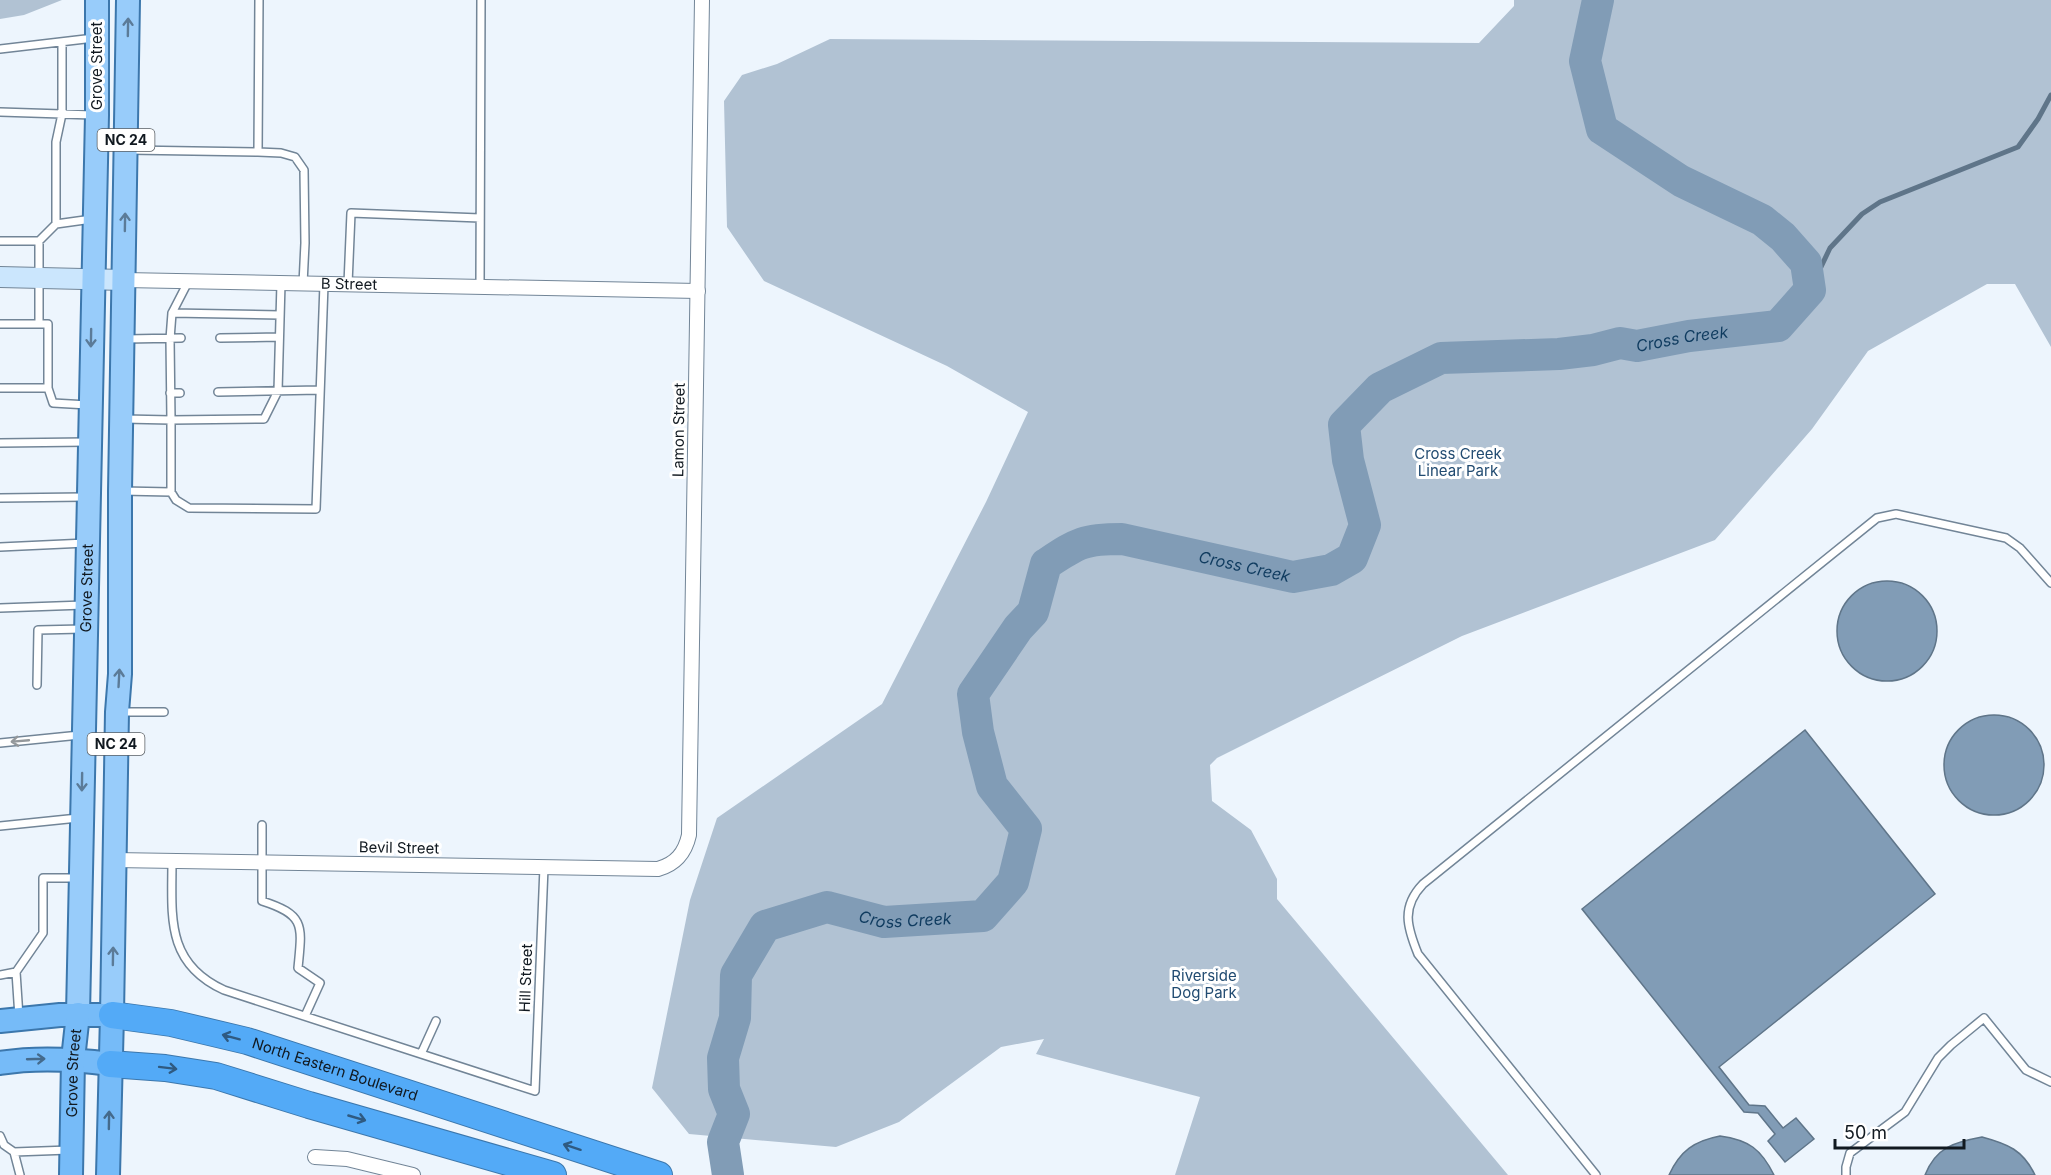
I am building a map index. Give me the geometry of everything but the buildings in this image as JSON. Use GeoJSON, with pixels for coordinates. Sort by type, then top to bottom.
{"type":"FeatureCollection","features":[{"type":"Feature","properties":{"kind":"highway","name":"North Eastern Boulevard"},"geometry":{"type":"LineString","coordinates":[[9,1020],[78,1014],[112,1015],[171,1023],[247,1041],[659,1175]]}},
{"type":"Feature","properties":{"kind":"highway","name":"Grove Street"},"geometry":{"type":"LineString","coordinates":[[71,1175],[73,1059],[78,1014]]}},
{"type":"Feature","properties":{"kind":"highway","name":"Grove Street"},"geometry":{"type":"LineString","coordinates":[[108,1175],[112,1015]]}},
{"type":"Feature","properties":{"kind":"highway"},"geometry":{"type":"LineString","coordinates":[[0,1063],[38,1059],[73,1059],[165,1068],[216,1076],[553,1175]]}},
{"type":"Feature","properties":{"kind":"main road","name":"Grove Street"},"geometry":{"type":"LineString","coordinates":[[78,1014],[93,219],[97,115],[97,0]]}},
{"type":"Feature","properties":{"kind":"main road","name":"Grove Street"},"geometry":{"type":"LineString","coordinates":[[112,1015],[117,712],[120,674],[120,491],[128,0]]}},
{"type":"Feature","properties":{"kind":"main road","name":"B Street"},"geometry":{"type":"LineString","coordinates":[[0,278],[124,280]]}},
{"type":"Feature","properties":{"kind":"street","name":"Lamon Street"},"geometry":{"type":"LineString","coordinates":[[679,857],[686,847],[689,835],[702,0]]}},
{"type":"Feature","properties":{"kind":"street","name":"B Street"},"geometry":{"type":"LineString","coordinates":[[124,280],[698,291]]}},
{"type":"Feature","properties":{"kind":"street","name":"Bevil Street"},"geometry":{"type":"LineString","coordinates":[[114,860],[658,869],[670,865],[679,857]]}},
{"type":"Feature","properties":{"kind":"street"},"geometry":{"type":"LineString","coordinates":[[315,1157],[347,1159],[413,1175]]}},
{"type":"Feature","properties":{"kind":"lane"},"geometry":{"type":"LineString","coordinates":[[258,152],[260,0]]}},
{"type":"Feature","properties":{"kind":"lane"},"geometry":{"type":"LineString","coordinates":[[480,287],[481,0]]}},
{"type":"Feature","properties":{"kind":"lane"},"geometry":{"type":"LineString","coordinates":[[0,50],[97,38]]}},
{"type":"Feature","properties":{"kind":"lane"},"geometry":{"type":"LineString","coordinates":[[56,224],[56,142],[63,114],[62,42]]}},
{"type":"Feature","properties":{"kind":"lane"},"geometry":{"type":"LineString","coordinates":[[0,112],[97,115]]}},
{"type":"Feature","properties":{"kind":"lane"},"geometry":{"type":"LineString","coordinates":[[126,150],[258,152],[281,153],[295,157],[304,170],[303,284]]}},
{"type":"Feature","properties":{"kind":"lane"},"geometry":{"type":"LineString","coordinates":[[348,284],[351,213],[480,218]]}},
{"type":"Feature","properties":{"kind":"lane"},"geometry":{"type":"LineString","coordinates":[[39,324],[39,241],[56,224],[93,219]]}},
{"type":"Feature","properties":{"kind":"lane"},"geometry":{"type":"LineString","coordinates":[[0,241],[39,241]]}},
{"type":"Feature","properties":{"kind":"lane"},"geometry":{"type":"LineString","coordinates":[[188,282],[172,313],[170,393],[171,492],[176,500],[189,508],[316,509],[324,284]]}},
{"type":"Feature","properties":{"kind":"lane"},"geometry":{"type":"LineString","coordinates":[[122,419],[264,419],[278,391],[281,283]]}},
{"type":"Feature","properties":{"kind":"lane"},"geometry":{"type":"LineString","coordinates":[[172,313],[280,315]]}},
{"type":"Feature","properties":{"kind":"lane"},"geometry":{"type":"LineString","coordinates":[[0,324],[48,324],[48,388],[53,403],[90,405]]}},
{"type":"Feature","properties":{"kind":"lane"},"geometry":{"type":"LineString","coordinates":[[220,338],[279,337]]}},
{"type":"Feature","properties":{"kind":"lane"},"geometry":{"type":"LineString","coordinates":[[123,339],[181,338]]}},
{"type":"Feature","properties":{"kind":"lane"},"geometry":{"type":"LineString","coordinates":[[0,388],[48,388]]}},
{"type":"Feature","properties":{"kind":"lane"},"geometry":{"type":"LineString","coordinates":[[218,392],[320,390]]}},
{"type":"Feature","properties":{"kind":"lane"},"geometry":{"type":"LineString","coordinates":[[170,393],[180,393]]}},
{"type":"Feature","properties":{"kind":"lane"},"geometry":{"type":"LineString","coordinates":[[0,444],[90,442]]}},
{"type":"Feature","properties":{"kind":"lane"},"geometry":{"type":"LineString","coordinates":[[120,491],[171,492]]}},
{"type":"Feature","properties":{"kind":"lane"},"geometry":{"type":"LineString","coordinates":[[0,498],[89,497]]}},
{"type":"Feature","properties":{"kind":"lane"},"geometry":{"type":"LineString","coordinates":[[1596,1175],[1418,954],[1407,919],[1413,894],[1877,518],[1896,514],[2006,538],[2020,548],[2051,583]]}},
{"type":"Feature","properties":{"kind":"lane"},"geometry":{"type":"LineString","coordinates":[[0,547],[88,543]]}},
{"type":"Feature","properties":{"kind":"lane"},"geometry":{"type":"LineString","coordinates":[[0,608],[87,605]]}},
{"type":"Feature","properties":{"kind":"lane"},"geometry":{"type":"LineString","coordinates":[[37,685],[38,630],[86,628]]}},
{"type":"Feature","properties":{"kind":"lane"},"geometry":{"type":"LineString","coordinates":[[117,712],[165,712]]}},
{"type":"Feature","properties":{"kind":"lane"},"geometry":{"type":"LineString","coordinates":[[0,743],[83,735]]}},
{"type":"Feature","properties":{"kind":"lane"},"geometry":{"type":"LineString","coordinates":[[0,826],[81,817]]}},
{"type":"Feature","properties":{"kind":"lane"},"geometry":{"type":"LineString","coordinates":[[262,825],[262,901],[284,908],[296,920],[301,933],[298,968],[320,983],[305,1016]]}},
{"type":"Feature","properties":{"kind":"lane"},"geometry":{"type":"LineString","coordinates":[[172,861],[172,925],[181,953],[210,984],[422,1054],[436,1021]]}},
{"type":"Feature","properties":{"kind":"lane","name":"Hill Street"},"geometry":{"type":"LineString","coordinates":[[422,1054],[535,1091],[544,867]]}},
{"type":"Feature","properties":{"kind":"lane"},"geometry":{"type":"LineString","coordinates":[[9,1020],[16,972],[43,933],[44,878],[80,878]]}},
{"type":"Feature","properties":{"kind":"lane"},"geometry":{"type":"LineString","coordinates":[[0,975],[16,972]]}},
{"type":"Feature","properties":{"kind":"lane"},"geometry":{"type":"LineString","coordinates":[[1846,1175],[1850,1153],[1905,1112],[1938,1058],[1984,1018],[2026,1070],[2051,1082]]}},
{"type":"Feature","properties":{"kind":"lane"},"geometry":{"type":"LineString","coordinates":[[0,1136],[4,1145],[14,1152],[71,1150]]}},
{"type":"Feature","properties":{"kind":"lane"},"geometry":{"type":"LineString","coordinates":[[14,1152],[20,1175]]}},
{"type":"Feature","properties":{"kind":"green space"},"geometry":{"type":"Polygon","coordinates":[[[0,0],[62,0],[24,15],[0,19],[0,0]]]}},
{"type":"Feature","properties":{"kind":"green space"},"geometry":{"type":"Polygon","coordinates":[[[1514,0],[2051,0],[2051,347],[2015,284],[1987,284],[1868,351],[1812,429],[1715,540],[1462,636],[1217,758],[1210,765],[1212,801],[1251,830],[1277,879],[1277,899],[1508,1175],[1175,1175],[1200,1097],[1036,1054],[1044,1039],[1001,1047],[899,1122],[836,1147],[689,1134],[652,1088],[690,900],[717,818],[882,704],[986,502],[1028,412],[947,366],[764,281],[727,227],[724,101],[742,75],[777,64],[830,39],[1479,43],[1514,6],[1514,0]]]}},
{"type":"Feature","properties":{"kind":"shaded area"},"geometry":{"type":"Polygon","coordinates":[[[1887,581],[1906,585],[1923,595],[1933,612],[1937,631],[1933,650],[1923,667],[1906,677],[1887,681],[1868,677],[1851,667],[1841,650],[1837,631],[1841,612],[1851,595],[1868,585],[1887,581]]]}},
{"type":"Feature","properties":{"kind":"shaded area"},"geometry":{"type":"Polygon","coordinates":[[[1994,715],[2013,719],[2029,730],[2040,746],[2044,765],[2040,784],[2029,800],[2013,811],[1994,815],[1975,811],[1959,800],[1948,784],[1944,765],[1948,746],[1959,730],[1975,719],[1994,715]]]}},
{"type":"Feature","properties":{"kind":"shaded area"},"geometry":{"type":"Polygon","coordinates":[[[1805,730],[1935,894],[1719,1067],[1749,1105],[1765,1106],[1783,1128],[1796,1118],[1814,1139],[1785,1162],[1768,1141],[1775,1134],[1758,1113],[1744,1112],[1582,909],[1805,730]]]}},
{"type":"Feature","properties":{"kind":"shaded area"},"geometry":{"type":"Polygon","coordinates":[[[1720,1136],[1739,1140],[1753,1147],[1764,1158],[1774,1175],[1669,1175],[1678,1159],[1689,1148],[1720,1136]]]}},
{"type":"Feature","properties":{"kind":"shaded area"},"geometry":{"type":"Polygon","coordinates":[[[1982,1137],[2014,1149],[2035,1175],[1925,1175],[1935,1158],[1948,1147],[1982,1137]]]}},
{"type":"Feature","properties":{"kind":"waterway","name":"Cross Creek"},"geometry":{"type":"LineString","coordinates":[[728,1175],[723,1142],[734,1114],[724,1089],[723,1058],[735,1018],[736,975],[765,926],[827,907],[884,922],[983,916],[1013,882],[1026,829],[992,786],[978,732],[973,694],[1018,628],[1033,612],[1046,564],[1066,551],[1089,541],[1122,539],[1293,577],[1331,570],[1352,558],[1365,525],[1348,460],[1344,425],[1380,388],[1441,358],[1559,354],[1593,350],[1620,343],[1637,346],[1689,336],[1778,326],[1810,290],[1806,263],[1783,237],[1762,220],[1681,181],[1602,129],[1585,61],[1598,0]]}},
{"type":"Feature","properties":{"kind":"waterway"},"geometry":{"type":"LineString","coordinates":[[1810,290],[1830,248],[1862,214],[1880,202],[2018,147],[2038,119],[2051,95]]}},
{"type":"Feature","properties":{"kind":"park label","name":"Cross Creek Linear Park"},"geometry":{"type":"Point","coordinates":[1458,462]}},
{"type":"Feature","properties":{"kind":"park label","name":"Riverside Dog Park"},"geometry":{"type":"Point","coordinates":[1204,984]}}]}
